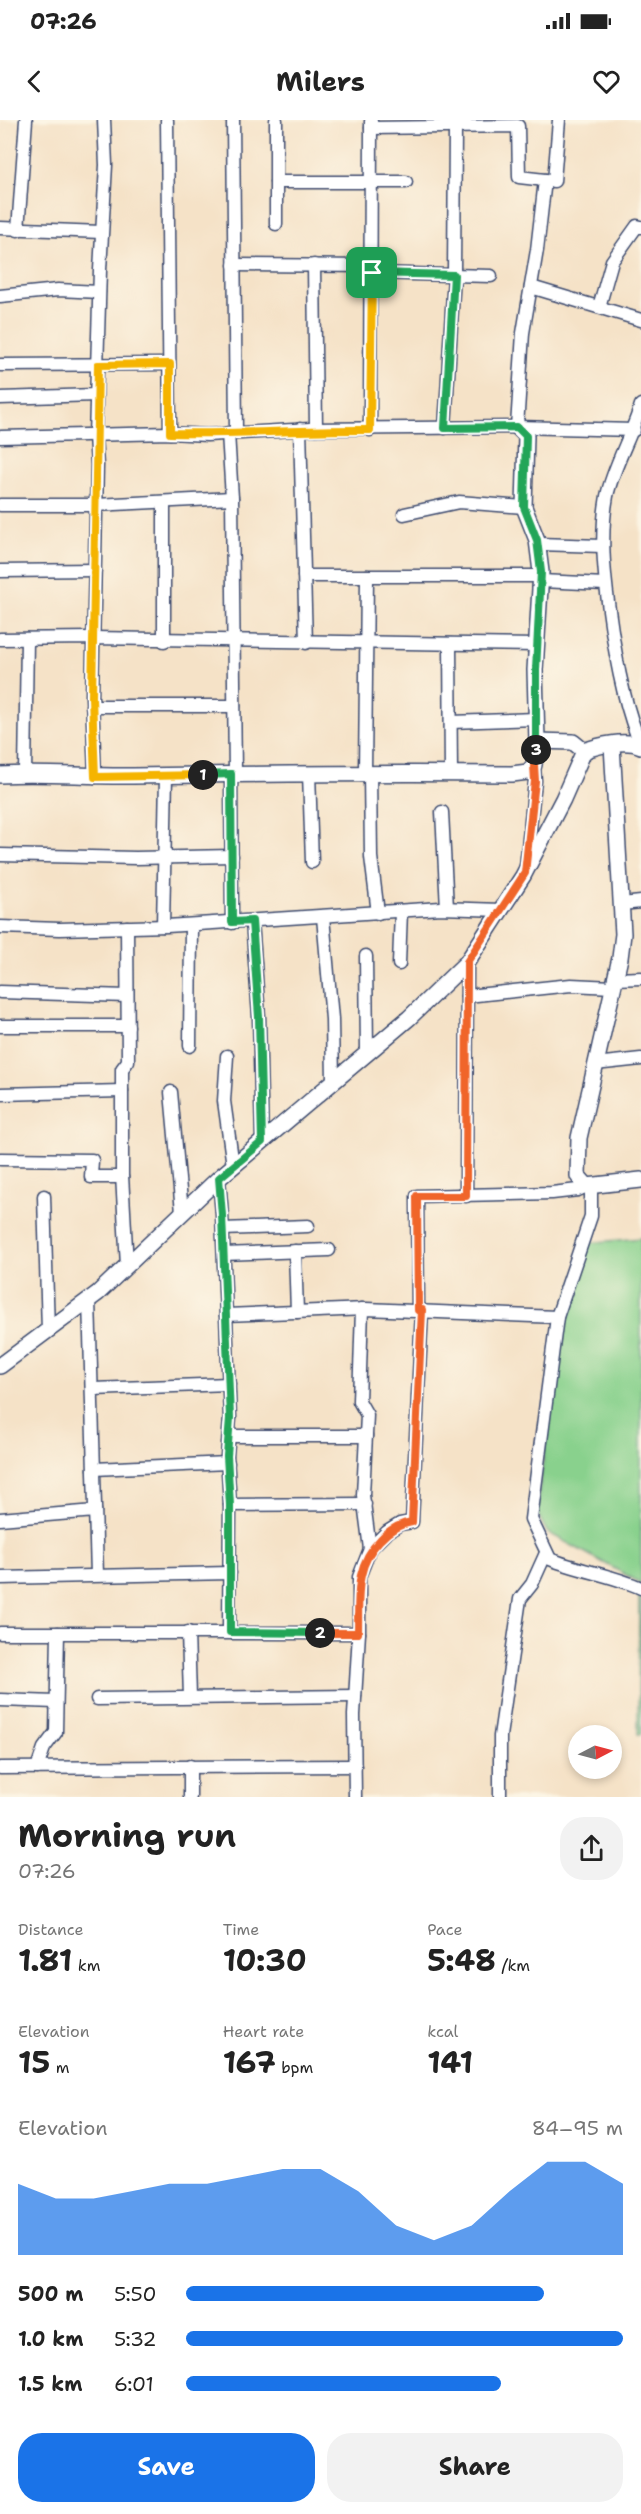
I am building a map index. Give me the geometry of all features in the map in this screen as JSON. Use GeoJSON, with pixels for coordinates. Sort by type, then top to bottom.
{"type":"FeatureCollection","features":[{"type":"Feature","properties":{"kind":"street"},"geometry":{"type":"LineString","coordinates":[[18,230],[26,120]]}},
{"type":"Feature","properties":{"kind":"street"},"geometry":{"type":"LineString","coordinates":[[95,777],[92,706],[97,465],[95,436],[101,232],[106,165],[104,120]]}},
{"type":"Feature","properties":{"kind":"street"},"geometry":{"type":"LineString","coordinates":[[167,120],[170,433]]}},
{"type":"Feature","properties":{"kind":"street"},"geometry":{"type":"LineString","coordinates":[[232,922],[233,120]]}},
{"type":"Feature","properties":{"kind":"street"},"geometry":{"type":"LineString","coordinates":[[276,120],[276,224]]}},
{"type":"Feature","properties":{"kind":"street"},"geometry":{"type":"LineString","coordinates":[[370,430],[371,124],[455,127],[518,126],[519,177],[554,181],[559,120]]}},
{"type":"Feature","properties":{"kind":"street"},"geometry":{"type":"LineString","coordinates":[[445,428],[454,275],[455,127]]}},
{"type":"Feature","properties":{"kind":"street"},"geometry":{"type":"LineString","coordinates":[[525,873],[535,781],[537,645],[541,578],[538,544],[524,507],[526,436],[517,427],[523,333],[545,180]]}},
{"type":"Feature","properties":{"kind":"street"},"geometry":{"type":"LineString","coordinates":[[276,182],[406,182]]}},
{"type":"Feature","properties":{"kind":"street"},"geometry":{"type":"LineString","coordinates":[[599,307],[612,261],[637,226],[641,227]]}},
{"type":"Feature","properties":{"kind":"street"},"geometry":{"type":"LineString","coordinates":[[0,228],[101,232]]}},
{"type":"Feature","properties":{"kind":"street"},"geometry":{"type":"LineString","coordinates":[[234,265],[314,265],[491,276]]}},
{"type":"Feature","properties":{"kind":"street"},"geometry":{"type":"LineString","coordinates":[[314,265],[316,429]]}},
{"type":"Feature","properties":{"kind":"street"},"geometry":{"type":"LineString","coordinates":[[531,287],[641,320]]}},
{"type":"Feature","properties":{"kind":"street"},"geometry":{"type":"LineString","coordinates":[[0,296],[58,290],[99,292]]}},
{"type":"Feature","properties":{"kind":"street"},"geometry":{"type":"LineString","coordinates":[[0,365],[170,364]]}},
{"type":"Feature","properties":{"kind":"street"},"geometry":{"type":"LineString","coordinates":[[0,398],[96,395]]}},
{"type":"Feature","properties":{"kind":"street"},"geometry":{"type":"LineString","coordinates":[[637,742],[616,665],[602,546],[611,480],[634,430],[641,405]]}},
{"type":"Feature","properties":{"kind":"street"},"geometry":{"type":"LineString","coordinates":[[0,437],[232,433],[300,429],[517,427],[634,430]]}},
{"type":"Feature","properties":{"kind":"street"},"geometry":{"type":"LineString","coordinates":[[300,429],[306,643]]}},
{"type":"Feature","properties":{"kind":"street"},"geometry":{"type":"LineString","coordinates":[[0,505],[96,505],[232,498]]}},
{"type":"Feature","properties":{"kind":"street"},"geometry":{"type":"LineString","coordinates":[[164,502],[164,641]]}},
{"type":"Feature","properties":{"kind":"street"},"geometry":{"type":"LineString","coordinates":[[404,514],[459,502],[524,507]]}},
{"type":"Feature","properties":{"kind":"street"},"geometry":{"type":"LineString","coordinates":[[538,544],[602,546]]}},
{"type":"Feature","properties":{"kind":"street"},"geometry":{"type":"LineString","coordinates":[[0,571],[95,570]]}},
{"type":"Feature","properties":{"kind":"street"},"geometry":{"type":"LineString","coordinates":[[304,576],[541,578],[605,584]]}},
{"type":"Feature","properties":{"kind":"street"},"geometry":{"type":"LineString","coordinates":[[367,576],[367,773],[371,857],[378,913]]}},
{"type":"Feature","properties":{"kind":"street"},"geometry":{"type":"LineString","coordinates":[[0,639],[93,638],[164,641],[537,645]]}},
{"type":"Feature","properties":{"kind":"street"},"geometry":{"type":"LineString","coordinates":[[25,774],[27,639]]}},
{"type":"Feature","properties":{"kind":"street"},"geometry":{"type":"LineString","coordinates":[[450,644],[451,774]]}},
{"type":"Feature","properties":{"kind":"street"},"geometry":{"type":"LineString","coordinates":[[92,706],[234,706]]}},
{"type":"Feature","properties":{"kind":"street"},"geometry":{"type":"LineString","coordinates":[[451,722],[536,719]]}},
{"type":"Feature","properties":{"kind":"street"},"geometry":{"type":"LineString","coordinates":[[637,742],[641,722]]}},
{"type":"Feature","properties":{"kind":"street"},"geometry":{"type":"LineString","coordinates":[[537,741],[573,742],[584,751]]}},
{"type":"Feature","properties":{"kind":"street"},"geometry":{"type":"LineString","coordinates":[[0,1366],[89,1300],[219,1178],[409,1018],[467,962],[525,873],[563,799],[584,751],[594,747],[637,742]]}},
{"type":"Feature","properties":{"kind":"street"},"geometry":{"type":"LineString","coordinates":[[612,745],[623,934],[579,1138],[578,1176],[589,1186],[591,1216],[557,1317],[531,1519],[550,1559],[602,1577],[620,1578],[641,1588]]}},
{"type":"Feature","properties":{"kind":"street"},"geometry":{"type":"LineString","coordinates":[[0,776],[25,774],[95,777],[309,773],[522,774],[528,772],[534,765]]}},
{"type":"Feature","properties":{"kind":"street"},"geometry":{"type":"LineString","coordinates":[[309,773],[312,862]]}},
{"type":"Feature","properties":{"kind":"street"},"geometry":{"type":"LineString","coordinates":[[163,927],[166,776]]}},
{"type":"Feature","properties":{"kind":"street"},"geometry":{"type":"LineString","coordinates":[[442,812],[447,908]]}},
{"type":"Feature","properties":{"kind":"street"},"geometry":{"type":"LineString","coordinates":[[0,855],[232,856]]}},
{"type":"Feature","properties":{"kind":"street"},"geometry":{"type":"LineString","coordinates":[[622,904],[641,902]]}},
{"type":"Feature","properties":{"kind":"street"},"geometry":{"type":"LineString","coordinates":[[0,927],[60,929],[163,927],[447,908],[501,910]]}},
{"type":"Feature","properties":{"kind":"street"},"geometry":{"type":"LineString","coordinates":[[399,964],[401,911]]}},
{"type":"Feature","properties":{"kind":"street"},"geometry":{"type":"LineString","coordinates":[[323,917],[332,1019],[333,1082]]}},
{"type":"Feature","properties":{"kind":"street"},"geometry":{"type":"LineString","coordinates":[[252,921],[259,1017],[262,1142]]}},
{"type":"Feature","properties":{"kind":"street"},"geometry":{"type":"LineString","coordinates":[[190,1046],[191,925]]}},
{"type":"Feature","properties":{"kind":"street"},"geometry":{"type":"LineString","coordinates":[[127,927],[128,1061],[122,1069],[122,1177],[127,1266]]}},
{"type":"Feature","properties":{"kind":"street"},"geometry":{"type":"LineString","coordinates":[[366,956],[367,1053]]}},
{"type":"Feature","properties":{"kind":"street"},"geometry":{"type":"LineString","coordinates":[[466,1196],[467,962]]}},
{"type":"Feature","properties":{"kind":"street"},"geometry":{"type":"LineString","coordinates":[[467,996],[614,983],[641,978]]}},
{"type":"Feature","properties":{"kind":"street"},"geometry":{"type":"LineString","coordinates":[[0,992],[127,996]]}},
{"type":"Feature","properties":{"kind":"street"},"geometry":{"type":"LineString","coordinates":[[0,1026],[128,1026]]}},
{"type":"Feature","properties":{"kind":"street"},"geometry":{"type":"LineString","coordinates":[[228,1056],[224,1080],[233,1166]]}},
{"type":"Feature","properties":{"kind":"street"},"geometry":{"type":"LineString","coordinates":[[596,1064],[641,1059]]}},
{"type":"Feature","properties":{"kind":"street"},"geometry":{"type":"LineString","coordinates":[[0,1094],[122,1091]]}},
{"type":"Feature","properties":{"kind":"street"},"geometry":{"type":"LineString","coordinates":[[171,1092],[182,1212]]}},
{"type":"Feature","properties":{"kind":"street"},"geometry":{"type":"LineString","coordinates":[[0,1159],[92,1160],[91,1177],[122,1177]]}},
{"type":"Feature","properties":{"kind":"street"},"geometry":{"type":"LineString","coordinates":[[219,1178],[229,1384],[230,1632]]}},
{"type":"Feature","properties":{"kind":"street"},"geometry":{"type":"LineString","coordinates":[[355,1797],[355,1696],[359,1577],[370,1549],[387,1532],[400,1524],[412,1522],[420,1310],[417,1196],[552,1193],[641,1180]]}},
{"type":"Feature","properties":{"kind":"street"},"geometry":{"type":"LineString","coordinates":[[44,1196],[48,1331]]}},
{"type":"Feature","properties":{"kind":"street"},"geometry":{"type":"LineString","coordinates":[[223,1229],[309,1226]]}},
{"type":"Feature","properties":{"kind":"street"},"geometry":{"type":"LineString","coordinates":[[224,1254],[329,1250]]}},
{"type":"Feature","properties":{"kind":"street"},"geometry":{"type":"LineString","coordinates":[[295,1251],[297,1312]]}},
{"type":"Feature","properties":{"kind":"street"},"geometry":{"type":"LineString","coordinates":[[89,1300],[97,1575]]}},
{"type":"Feature","properties":{"kind":"street"},"geometry":{"type":"LineString","coordinates":[[226,1315],[362,1309],[557,1317]]}},
{"type":"Feature","properties":{"kind":"street"},"geometry":{"type":"LineString","coordinates":[[362,1309],[359,1401],[367,1415],[365,1504],[370,1549]]}},
{"type":"Feature","properties":{"kind":"street"},"geometry":{"type":"LineString","coordinates":[[93,1389],[229,1384]]}},
{"type":"Feature","properties":{"kind":"street"},"geometry":{"type":"LineString","coordinates":[[229,1436],[366,1436]]}},
{"type":"Feature","properties":{"kind":"street"},"geometry":{"type":"LineString","coordinates":[[94,1469],[228,1463]]}},
{"type":"Feature","properties":{"kind":"street"},"geometry":{"type":"LineString","coordinates":[[230,1505],[365,1504]]}},
{"type":"Feature","properties":{"kind":"street"},"geometry":{"type":"LineString","coordinates":[[0,1519],[95,1511]]}},
{"type":"Feature","properties":{"kind":"street"},"geometry":{"type":"LineString","coordinates":[[500,1797],[500,1736],[520,1599],[532,1584],[546,1553]]}},
{"type":"Feature","properties":{"kind":"street"},"geometry":{"type":"LineString","coordinates":[[0,1578],[230,1573]]}},
{"type":"Feature","properties":{"kind":"street"},"geometry":{"type":"LineString","coordinates":[[37,1768],[44,1748],[56,1732],[58,1632]]}},
{"type":"Feature","properties":{"kind":"street"},"geometry":{"type":"LineString","coordinates":[[188,1632],[190,1697]]}},
{"type":"Feature","properties":{"kind":"street"},"geometry":{"type":"LineString","coordinates":[[0,1633],[358,1633]]}},
{"type":"Feature","properties":{"kind":"street"},"geometry":{"type":"LineString","coordinates":[[97,1699],[355,1696]]}},
{"type":"Feature","properties":{"kind":"street"},"geometry":{"type":"LineString","coordinates":[[0,1700],[55,1702]]}},
{"type":"Feature","properties":{"kind":"street"},"geometry":{"type":"LineString","coordinates":[[190,1766],[190,1797]]}},
{"type":"Feature","properties":{"kind":"street"},"geometry":{"type":"LineString","coordinates":[[0,1768],[355,1766]]}},
{"type":"Feature","properties":{"kind":"green space"},"geometry":{"type":"Polygon","coordinates":[[[641,1238],[641,1734],[638,1734],[639,1582],[547,1532],[536,1511],[564,1312],[586,1243],[641,1238]]]}},
{"type":"Feature","properties":{"kind":"route"},"geometry":{"type":"LineString","coordinates":[[372,273],[454,275],[445,428],[517,427],[526,436],[524,507],[537,540],[541,572],[536,670],[535,781],[525,873],[467,962],[466,1160],[468,1180],[466,1196],[417,1196],[418,1310],[422,1310],[412,1522],[400,1524],[387,1532],[370,1549],[363,1563],[359,1577],[358,1633],[238,1633],[230,1632],[230,1505],[227,1456],[230,1418],[219,1178],[262,1142],[259,1017],[252,921],[232,922],[231,774],[95,777],[92,697],[98,365],[170,364],[170,433],[207,435],[310,429],[370,430],[372,273]]}}]}
